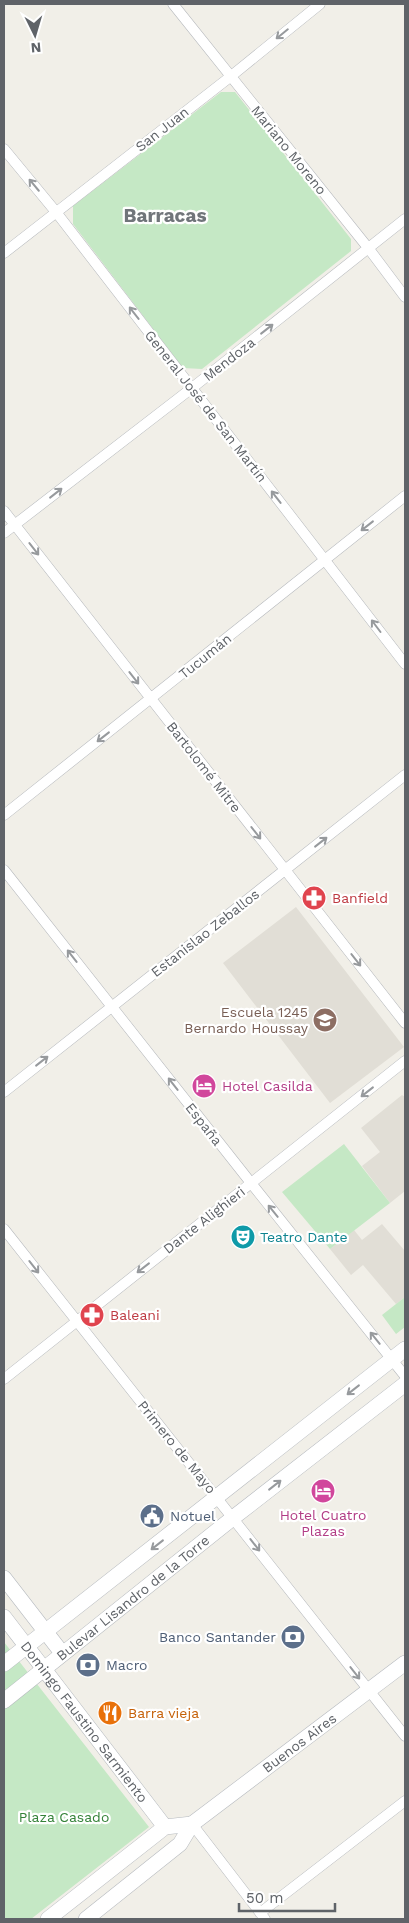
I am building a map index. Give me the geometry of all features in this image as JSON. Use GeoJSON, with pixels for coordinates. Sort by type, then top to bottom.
{"type":"FeatureCollection","features":[{"type":"Feature","properties":{"kind":"main road","name":"Bulevar Lisandro de la Torre"},"geometry":{"type":"LineString","coordinates":[[4,1664],[218,1498],[405,1349]]}},
{"type":"Feature","properties":{"kind":"main road","name":"Bulevar Lisandro de la Torre"},"geometry":{"type":"LineString","coordinates":[[4,1701],[234,1517],[405,1384]]}},
{"type":"Feature","properties":{"kind":"main road","name":"Domingo Faustino Sarmiento"},"geometry":{"type":"LineString","coordinates":[[4,1578],[62,1653]]}},
{"type":"Feature","properties":{"kind":"main road","name":"Domingo Faustino Sarmiento"},"geometry":{"type":"LineString","coordinates":[[4,1617],[165,1827]]}},
{"type":"Feature","properties":{"kind":"main road","name":"Buenos Aires"},"geometry":{"type":"LineString","coordinates":[[86,1919],[180,1844],[192,1824],[405,1663]]}},
{"type":"Feature","properties":{"kind":"main road"},"geometry":{"type":"LineString","coordinates":[[48,1919],[165,1827],[192,1824]]}},
{"type":"Feature","properties":{"kind":"street","name":"Mariano Moreno"},"geometry":{"type":"LineString","coordinates":[[173,4],[369,249],[405,297]]}},
{"type":"Feature","properties":{"kind":"street","name":"San Juan"},"geometry":{"type":"LineString","coordinates":[[4,253],[230,77],[320,4]]}},
{"type":"Feature","properties":{"kind":"street","name":"General José de San Martín"},"geometry":{"type":"LineString","coordinates":[[4,149],[56,212],[405,664]]}},
{"type":"Feature","properties":{"kind":"street","name":"Mendoza"},"geometry":{"type":"LineString","coordinates":[[4,533],[405,220]]}},
{"type":"Feature","properties":{"kind":"street","name":"Tucumán"},"geometry":{"type":"LineString","coordinates":[[4,815],[151,700],[324,559],[405,496]]}},
{"type":"Feature","properties":{"kind":"street","name":"Bartolomé Mitre"},"geometry":{"type":"LineString","coordinates":[[4,511],[405,1023]]}},
{"type":"Feature","properties":{"kind":"street","name":"Estanislao Zeballos"},"geometry":{"type":"LineString","coordinates":[[4,1092],[405,775]]}},
{"type":"Feature","properties":{"kind":"street","name":"España"},"geometry":{"type":"LineString","coordinates":[[4,870],[405,1376]]}},
{"type":"Feature","properties":{"kind":"street","name":"Dante Alighieri"},"geometry":{"type":"LineString","coordinates":[[4,1379],[405,1061]]}},
{"type":"Feature","properties":{"kind":"street","name":"Primero de Mayo"},"geometry":{"type":"LineString","coordinates":[[4,1229],[234,1517],[405,1736]]}},
{"type":"Feature","properties":{"kind":"street"},"geometry":{"type":"LineString","coordinates":[[192,1824],[263,1916],[405,1801]]}},
{"type":"Feature","properties":{"kind":"shaded area","name":"Escuela 1245 Bernardo Houssay"},"geometry":{"type":"Polygon","coordinates":[[[296,907],[404,1047],[330,1103],[223,963],[296,907]]]}},
{"type":"Feature","properties":{"kind":"shaded area"},"geometry":{"type":"Polygon","coordinates":[[[402,1095],[405,1097],[405,1191],[390,1203],[362,1166],[380,1152],[361,1128],[402,1095]]]}},
{"type":"Feature","properties":{"kind":"shaded area"},"geometry":{"type":"Polygon","coordinates":[[[382,1224],[405,1251],[405,1297],[396,1304],[363,1265],[351,1275],[330,1249],[354,1230],[362,1240],[382,1224]]]}},
{"type":"Feature","properties":{"kind":"green space"},"geometry":{"type":"Polygon","coordinates":[[[221,92],[235,92],[351,239],[351,251],[202,369],[183,368],[73,224],[73,206],[221,92]]]}},
{"type":"Feature","properties":{"kind":"green space"},"geometry":{"type":"Polygon","coordinates":[[[344,1144],[390,1203],[330,1249],[282,1192],[344,1144]]]}},
{"type":"Feature","properties":{"kind":"green space"},"geometry":{"type":"Polygon","coordinates":[[[405,1297],[405,1327],[396,1334],[382,1315],[405,1297]]]}},
{"type":"Feature","properties":{"kind":"green space","name":"Plaza Casado"},"geometry":{"type":"Polygon","coordinates":[[[4,1642],[149,1827],[31,1919],[4,1919],[4,1642]]]}},
{"type":"Feature","properties":{"kind":"place","name":"Banfield"},"geometry":{"type":"Point","coordinates":[314,898]}},
{"type":"Feature","properties":{"kind":"place","name":"Escuela 1245 Bernardo Houssay"},"geometry":{"type":"Point","coordinates":[325,1020]}},
{"type":"Feature","properties":{"kind":"place","name":"Hotel Casilda"},"geometry":{"type":"Point","coordinates":[204,1086]}},
{"type":"Feature","properties":{"kind":"place","name":"Teatro Dante"},"geometry":{"type":"Point","coordinates":[243,1237]}},
{"type":"Feature","properties":{"kind":"place","name":"Baleani"},"geometry":{"type":"Point","coordinates":[92,1315]}},
{"type":"Feature","properties":{"kind":"place","name":"Hotel Cuatro Plazas"},"geometry":{"type":"Point","coordinates":[323,1491]}},
{"type":"Feature","properties":{"kind":"place","name":"Notuel"},"geometry":{"type":"Point","coordinates":[152,1516]}},
{"type":"Feature","properties":{"kind":"place","name":"Banco Santander"},"geometry":{"type":"Point","coordinates":[293,1637]}},
{"type":"Feature","properties":{"kind":"place","name":"Macro"},"geometry":{"type":"Point","coordinates":[88,1665]}},
{"type":"Feature","properties":{"kind":"place","name":"Barra vieja"},"geometry":{"type":"Point","coordinates":[110,1713]}},
{"type":"Feature","properties":{"kind":"district","name":"Barracas"},"geometry":{"type":"Point","coordinates":[165,215]}}]}
